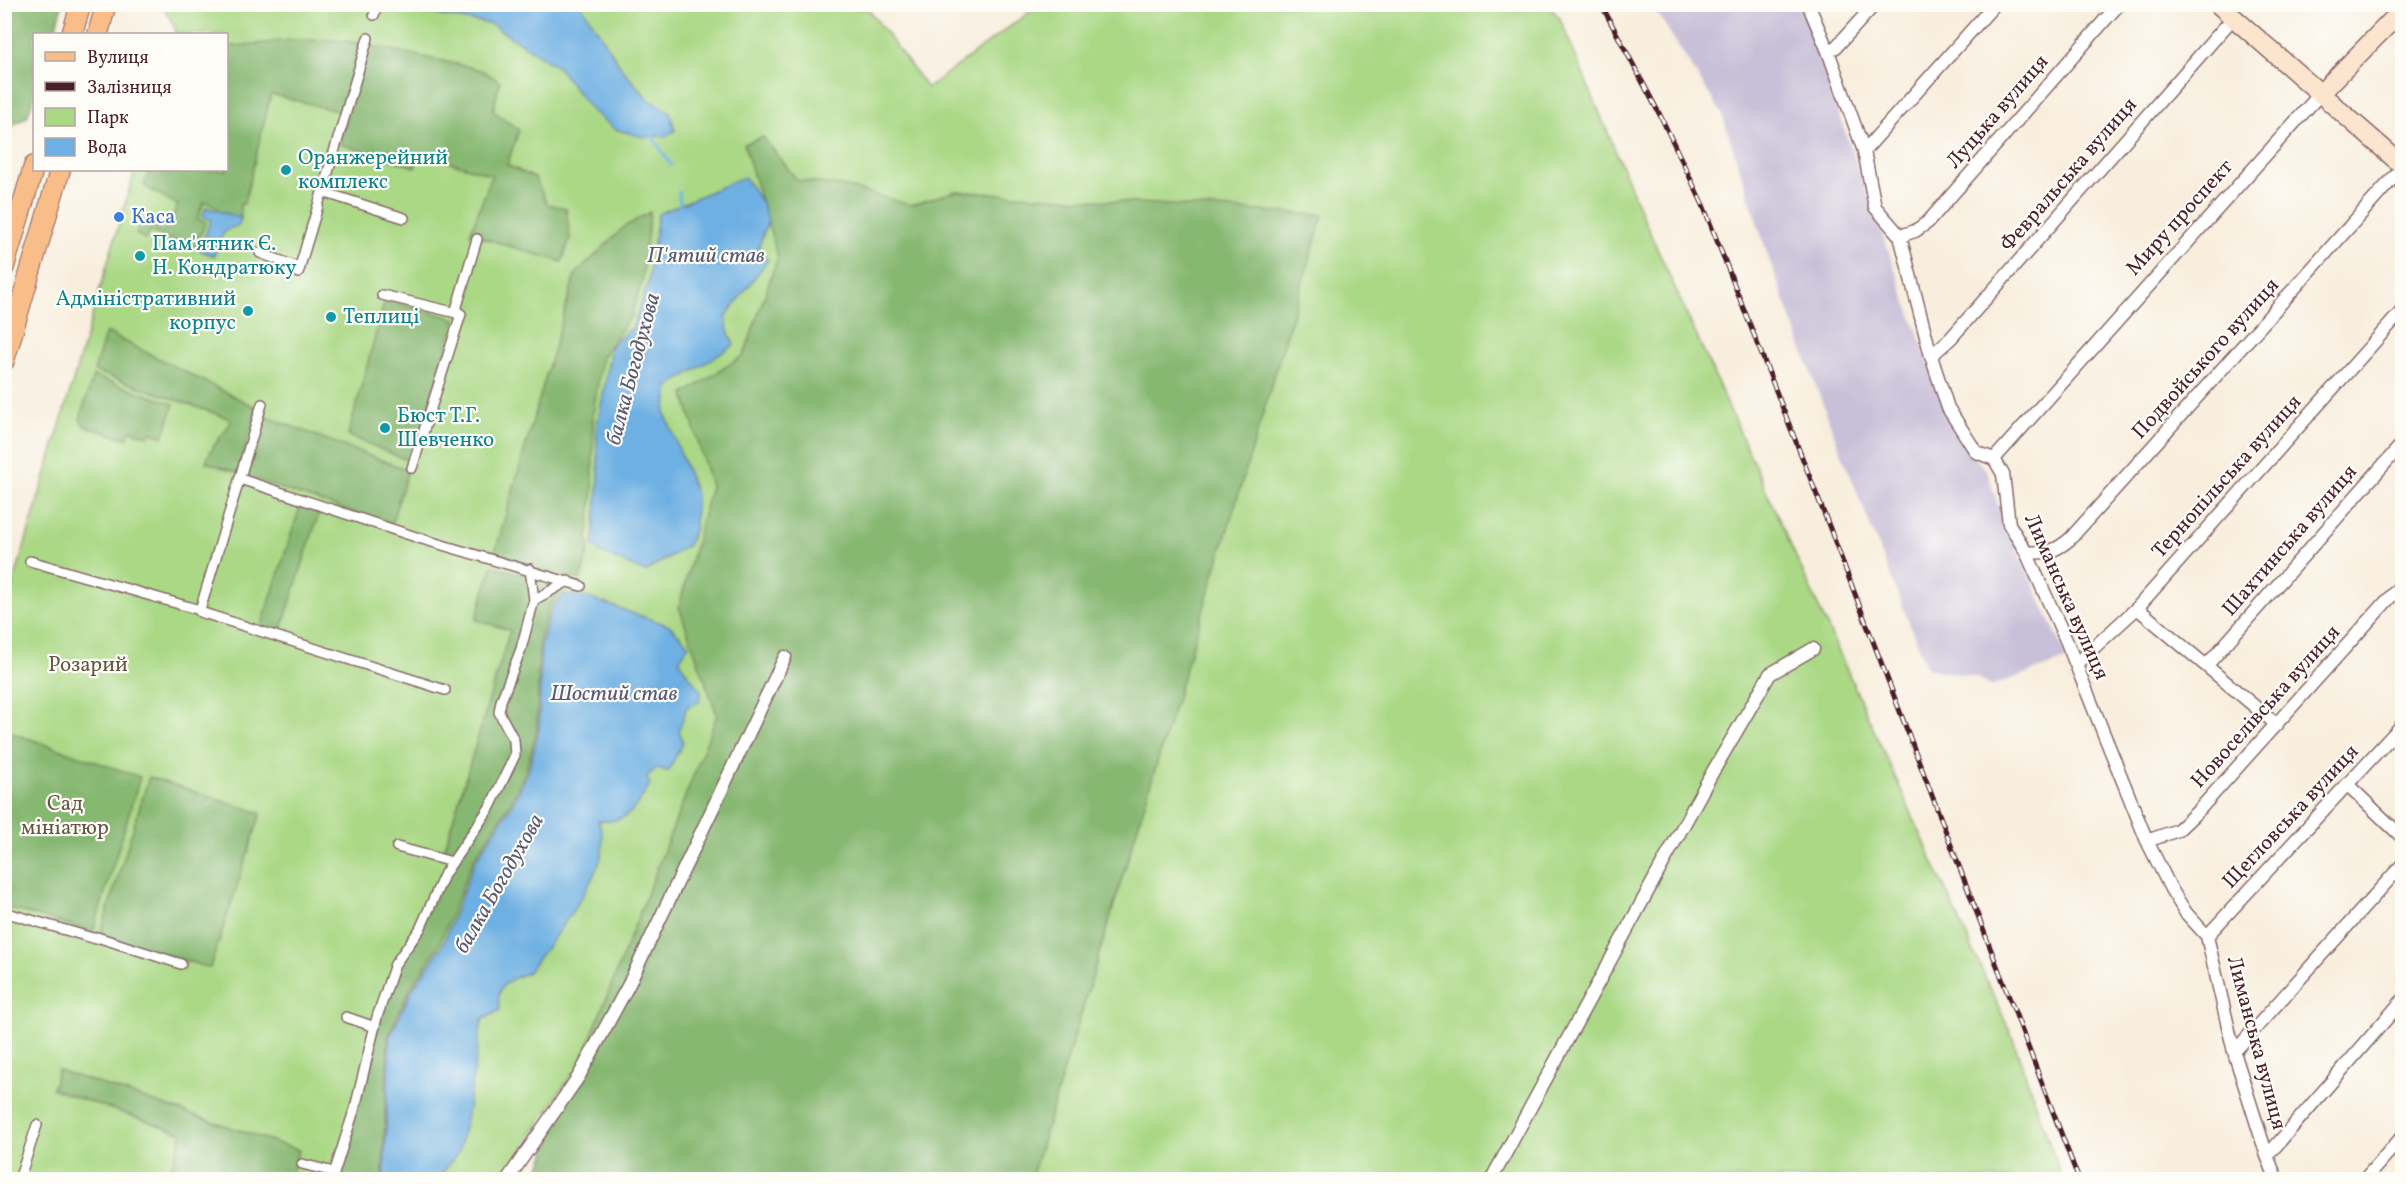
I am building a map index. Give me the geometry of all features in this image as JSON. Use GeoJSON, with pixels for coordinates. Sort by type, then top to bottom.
{"type":"FeatureCollection","features":[{"type":"Feature","properties":{"kind":"main road"},"geometry":{"type":"LineString","coordinates":[[72,33],[81,4]]}},
{"type":"Feature","properties":{"kind":"main road"},"geometry":{"type":"LineString","coordinates":[[98,33],[106,4]]}},
{"type":"Feature","properties":{"kind":"main road"},"geometry":{"type":"LineString","coordinates":[[2218,5],[2403,167]]}},
{"type":"Feature","properties":{"kind":"main road","name":"Миру проспект"},"geometry":{"type":"LineString","coordinates":[[2321,93],[2403,10]]}},
{"type":"Feature","properties":{"kind":"main road"},"geometry":{"type":"LineString","coordinates":[[4,267],[33,169]]}},
{"type":"Feature","properties":{"kind":"main road"},"geometry":{"type":"LineString","coordinates":[[4,361],[60,171]]}},
{"type":"Feature","properties":{"kind":"street"},"geometry":{"type":"LineString","coordinates":[[1808,4],[1828,51],[1864,151],[1875,207],[1900,236],[1931,356],[1948,408],[1963,435],[1976,452],[1994,459]]}},
{"type":"Feature","properties":{"kind":"street"},"geometry":{"type":"LineString","coordinates":[[1828,51],[1836,47],[1875,4]]}},
{"type":"Feature","properties":{"kind":"street"},"geometry":{"type":"LineString","coordinates":[[1864,151],[1995,4]]}},
{"type":"Feature","properties":{"kind":"street","name":"Луцька вулиця"},"geometry":{"type":"LineString","coordinates":[[1900,236],[1915,231],[1928,222],[2119,4]]}},
{"type":"Feature","properties":{"kind":"street","name":"Февральська вулиця"},"geometry":{"type":"LineString","coordinates":[[1931,356],[1951,338],[2233,18]]}},
{"type":"Feature","properties":{"kind":"street"},"geometry":{"type":"LineString","coordinates":[[260,254],[299,271],[367,36]]}},
{"type":"Feature","properties":{"kind":"street","name":"Миру проспект"},"geometry":{"type":"LineString","coordinates":[[1994,459],[2321,93]]}},
{"type":"Feature","properties":{"kind":"street","name":"Подвойського вулиця"},"geometry":{"type":"LineString","coordinates":[[2026,552],[2045,554],[2059,549],[2070,539],[2403,167]]}},
{"type":"Feature","properties":{"kind":"street"},"geometry":{"type":"LineString","coordinates":[[322,192],[404,218]]}},
{"type":"Feature","properties":{"kind":"street"},"geometry":{"type":"LineString","coordinates":[[455,313],[477,239]]}},
{"type":"Feature","properties":{"kind":"street"},"geometry":{"type":"LineString","coordinates":[[382,295],[461,314],[412,468]]}},
{"type":"Feature","properties":{"kind":"street","name":"Тернопільська вулиця"},"geometry":{"type":"LineString","coordinates":[[2076,664],[2137,608],[2403,311]]}},
{"type":"Feature","properties":{"kind":"street"},"geometry":{"type":"LineString","coordinates":[[30,561],[200,610],[262,404]]}},
{"type":"Feature","properties":{"kind":"street","name":"Шахтинська вулиця"},"geometry":{"type":"LineString","coordinates":[[2207,665],[2403,444]]}},
{"type":"Feature","properties":{"kind":"street","name":"Лиманська вулиця"},"geometry":{"type":"LineString","coordinates":[[1994,459],[2003,474],[2009,524],[2026,552],[2076,664],[2147,841],[2186,913],[2207,936],[2234,1052],[2267,1156],[2277,1179]]}},
{"type":"Feature","properties":{"kind":"street"},"geometry":{"type":"LineString","coordinates":[[240,479],[485,559],[581,586]]}},
{"type":"Feature","properties":{"kind":"street"},"geometry":{"type":"LineString","coordinates":[[302,1164],[333,1176],[356,1104],[375,1027],[395,964],[420,930],[445,873],[490,807],[515,755],[514,740],[499,712],[521,649],[534,600],[530,570]]}},
{"type":"Feature","properties":{"kind":"street"},"geometry":{"type":"LineString","coordinates":[[534,600],[568,581]]}},
{"type":"Feature","properties":{"kind":"street","name":"Новоселівська вулиця"},"geometry":{"type":"LineString","coordinates":[[2147,841],[2178,830],[2199,810],[2403,584]]}},
{"type":"Feature","properties":{"kind":"street"},"geometry":{"type":"LineString","coordinates":[[2137,608],[2277,725]]}},
{"type":"Feature","properties":{"kind":"street"},"geometry":{"type":"LineString","coordinates":[[200,612],[445,690]]}},
{"type":"Feature","properties":{"kind":"street"},"geometry":{"type":"LineString","coordinates":[[1491,1179],[1712,773],[1770,674],[1813,649]]}},
{"type":"Feature","properties":{"kind":"street"},"geometry":{"type":"LineString","coordinates":[[507,1179],[579,1076],[628,986],[785,657]]}},
{"type":"Feature","properties":{"kind":"street","name":"Щегловська вулиця"},"geometry":{"type":"LineString","coordinates":[[2207,936],[2403,724]]}},
{"type":"Feature","properties":{"kind":"street"},"geometry":{"type":"LineString","coordinates":[[2348,785],[2403,837]]}},
{"type":"Feature","properties":{"kind":"street"},"geometry":{"type":"LineString","coordinates":[[397,847],[452,862]]}},
{"type":"Feature","properties":{"kind":"street"},"geometry":{"type":"LineString","coordinates":[[2234,1052],[2403,865]]}},
{"type":"Feature","properties":{"kind":"street"},"geometry":{"type":"LineString","coordinates":[[4,912],[181,964]]}},
{"type":"Feature","properties":{"kind":"street"},"geometry":{"type":"LineString","coordinates":[[2267,1156],[2403,1001]]}},
{"type":"Feature","properties":{"kind":"street"},"geometry":{"type":"LineString","coordinates":[[346,1017],[375,1027]]}},
{"type":"Feature","properties":{"kind":"street"},"geometry":{"type":"LineString","coordinates":[[20,1179],[37,1125]]}},
{"type":"Feature","properties":{"kind":"street"},"geometry":{"type":"LineString","coordinates":[[2364,1179],[2403,1137]]}},
{"type":"Feature","properties":{"kind":"shaded area"},"geometry":{"type":"Polygon","coordinates":[[[1652,5],[1798,5],[1814,30],[1835,104],[1938,389],[1959,441],[1987,471],[2002,518],[2062,646],[2066,660],[1990,686],[1979,678],[1927,668],[1837,442],[1769,259],[1722,114],[1652,5]]]}},
{"type":"Feature","properties":{"kind":"green space","name":"Розарий"},"geometry":{"type":"Polygon","coordinates":[[[162,4],[804,4],[869,10],[927,88],[1039,5],[1549,5],[1560,19],[1647,226],[2013,1039],[2062,1179],[962,1179],[572,1073],[503,1179],[5,1179],[5,612],[135,171],[228,171],[228,33],[174,33],[176,30],[162,4]]]}},
{"type":"Feature","properties":{"kind":"green space"},"geometry":{"type":"Polygon","coordinates":[[[4,5],[62,5],[54,33],[33,33],[33,100],[27,117],[5,130],[4,5]]]}},
{"type":"Feature","properties":{"kind":"green space"},"geometry":{"type":"Polygon","coordinates":[[[292,40],[360,43],[341,112],[271,94],[244,204],[240,204],[241,218],[216,210],[217,206],[204,202],[197,219],[206,222],[194,250],[150,231],[145,239],[136,234],[143,221],[164,232],[178,205],[144,186],[149,171],[228,171],[228,47],[292,40]]]}},
{"type":"Feature","properties":{"kind":"green space"},"geometry":{"type":"Polygon","coordinates":[[[368,45],[470,67],[483,71],[500,81],[493,111],[519,130],[507,165],[535,178],[547,204],[566,208],[570,238],[562,262],[470,234],[492,175],[420,153],[415,167],[340,144],[368,45]]]}},
{"type":"Feature","properties":{"kind":"green space"},"geometry":{"type":"Polygon","coordinates":[[[763,137],[797,180],[848,187],[911,205],[956,191],[1323,215],[1031,1179],[535,1180],[717,715],[679,607],[711,486],[684,394],[744,355],[778,257],[744,144],[763,137]]]}},
{"type":"Feature","properties":{"kind":"green space"},"geometry":{"type":"Polygon","coordinates":[[[650,212],[642,282],[631,316],[602,357],[593,414],[593,490],[588,537],[589,550],[580,580],[494,556],[575,275],[624,227],[650,212]]]}},
{"type":"Feature","properties":{"kind":"green space"},"geometry":{"type":"Polygon","coordinates":[[[385,300],[456,319],[411,462],[348,435],[385,300]]]}},
{"type":"Feature","properties":{"kind":"green space"},"geometry":{"type":"Polygon","coordinates":[[[106,332],[257,408],[238,473],[206,462],[231,421],[228,418],[94,371],[106,332]]]}},
{"type":"Feature","properties":{"kind":"green space"},"geometry":{"type":"Polygon","coordinates":[[[93,376],[174,404],[163,437],[150,432],[148,436],[130,430],[127,439],[84,426],[80,419],[93,376]]]}},
{"type":"Feature","properties":{"kind":"green space"},"geometry":{"type":"Polygon","coordinates":[[[264,416],[408,470],[391,525],[246,477],[264,416]]]}},
{"type":"Feature","properties":{"kind":"green space"},"geometry":{"type":"Polygon","coordinates":[[[301,504],[320,510],[280,634],[261,627],[301,504]]]}},
{"type":"Feature","properties":{"kind":"green space"},"geometry":{"type":"Polygon","coordinates":[[[492,566],[565,586],[549,606],[539,643],[537,729],[526,771],[510,804],[473,860],[439,945],[410,989],[388,1036],[383,1175],[380,1179],[335,1180],[377,1026],[397,966],[458,857],[443,853],[510,630],[476,620],[492,566]]]}},
{"type":"Feature","properties":{"kind":"green space","name":"Сад мініатюр"},"geometry":{"type":"Polygon","coordinates":[[[4,730],[140,777],[93,932],[5,907],[4,730]]]}},
{"type":"Feature","properties":{"kind":"green space"},"geometry":{"type":"Polygon","coordinates":[[[149,777],[261,813],[210,968],[100,935],[149,777]]]}},
{"type":"Feature","properties":{"kind":"green space"},"geometry":{"type":"Polygon","coordinates":[[[58,1070],[299,1150],[290,1179],[168,1179],[182,1133],[52,1089],[58,1070]]]}},
{"type":"Feature","properties":{"kind":"water"},"geometry":{"type":"Polygon","coordinates":[[[380,5],[581,5],[623,70],[649,100],[670,112],[675,131],[666,136],[643,137],[615,129],[590,109],[559,68],[491,24],[380,5]]]}},
{"type":"Feature","properties":{"kind":"water","name":"П'ятий став"},"geometry":{"type":"Polygon","coordinates":[[[744,177],[761,201],[768,220],[758,249],[768,260],[726,316],[728,331],[734,345],[669,386],[665,413],[696,494],[695,528],[688,545],[645,572],[600,552],[593,546],[599,477],[596,430],[611,345],[633,327],[648,283],[658,214],[744,177]]]}},
{"type":"Feature","properties":{"kind":"water"},"geometry":{"type":"Polygon","coordinates":[[[206,207],[241,218],[239,226],[224,232],[214,256],[199,250],[211,220],[202,217],[206,207]]]}},
{"type":"Feature","properties":{"kind":"water","name":"Шостий став"},"geometry":{"type":"Polygon","coordinates":[[[564,594],[589,598],[670,626],[689,645],[679,660],[701,691],[699,702],[687,707],[679,730],[683,743],[668,771],[657,768],[646,777],[650,784],[636,807],[624,817],[617,820],[598,821],[603,843],[601,857],[580,900],[527,973],[504,985],[499,995],[500,1010],[482,1020],[459,1151],[438,1179],[384,1179],[390,1036],[412,990],[442,946],[475,861],[512,805],[528,772],[539,730],[541,644],[552,607],[564,594]]]}},
{"type":"Feature","properties":{"kind":"waterway","name":"балка Богодухова"},"geometry":{"type":"LineString","coordinates":[[651,134],[671,165]]}},
{"type":"Feature","properties":{"kind":"waterway","name":"балка Богодухова"},"geometry":{"type":"LineString","coordinates":[[679,192],[680,206]]}},
{"type":"Feature","properties":{"kind":"railway"},"geometry":{"type":"LineString","coordinates":[[1601,4],[1661,117],[1703,205],[1829,526],[2079,1180]]}},
{"type":"Feature","properties":{"kind":"place","name":"Оранжерейний комплекс"},"geometry":{"type":"Point","coordinates":[286,170]}},
{"type":"Feature","properties":{"kind":"place","name":"Каса"},"geometry":{"type":"Point","coordinates":[119,217]}},
{"type":"Feature","properties":{"kind":"place","name":"Пам'ятник Є. Н. Кондратюку"},"geometry":{"type":"Point","coordinates":[140,256]}},
{"type":"Feature","properties":{"kind":"place","name":"Адміністративний корпус"},"geometry":{"type":"Point","coordinates":[248,311]}},
{"type":"Feature","properties":{"kind":"place","name":"Теплиці"},"geometry":{"type":"Point","coordinates":[331,317]}},
{"type":"Feature","properties":{"kind":"place","name":"Бюст Т.Г. Шевченко"},"geometry":{"type":"Point","coordinates":[385,428]}}]}
